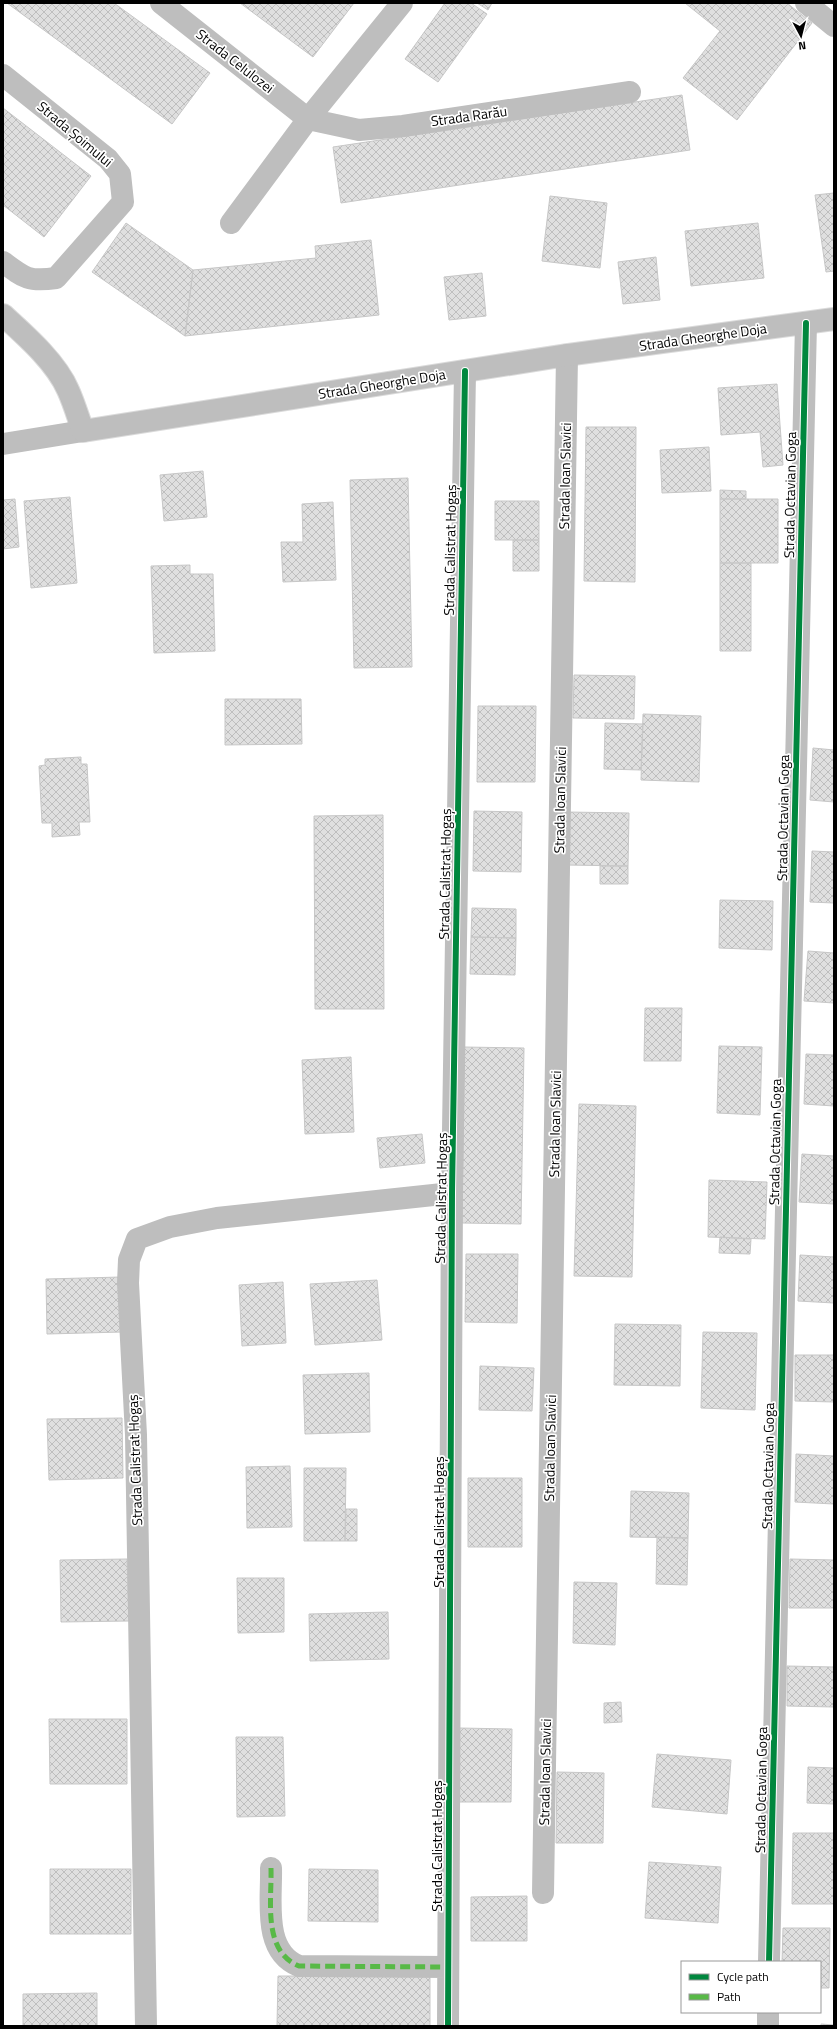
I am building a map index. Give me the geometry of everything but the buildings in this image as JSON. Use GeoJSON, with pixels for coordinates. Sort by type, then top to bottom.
{"type":"FeatureCollection","features":[{"type":"Feature","properties":{"kind":"street","name":"Strada Celulozei"},"geometry":{"type":"LineString","coordinates":[[161,3],[308,119]]}},
{"type":"Feature","properties":{"kind":"street"},"geometry":{"type":"LineString","coordinates":[[231,223],[308,119],[402,3]]}},
{"type":"Feature","properties":{"kind":"street"},"geometry":{"type":"LineString","coordinates":[[806,3],[834,26]]}},
{"type":"Feature","properties":{"kind":"street","name":"Strada Șoimului"},"geometry":{"type":"LineString","coordinates":[[3,75],[108,159],[120,174],[123,202],[56,278],[38,280],[21,277],[3,262]]}},
{"type":"Feature","properties":{"kind":"street","name":"Strada Rarău"},"geometry":{"type":"LineString","coordinates":[[308,119],[359,130],[411,125],[630,92]]}},
{"type":"Feature","properties":{"kind":"street"},"geometry":{"type":"LineString","coordinates":[[3,315],[22,332],[49,361],[68,388],[83,430]]}},
{"type":"Feature","properties":{"kind":"street","name":"Strada Gheorghe Doja"},"geometry":{"type":"LineString","coordinates":[[3,444],[83,430],[566,355],[834,319]]}},
{"type":"Feature","properties":{"kind":"street","name":"Strada Octavian Goga"},"geometry":{"type":"LineString","coordinates":[[769,1961],[806,323]]}},
{"type":"Feature","properties":{"kind":"street","name":"Strada Ioan Slavici"},"geometry":{"type":"LineString","coordinates":[[543,1893],[566,355]]}},
{"type":"Feature","properties":{"kind":"street","name":"Strada Calistrat Hogaș"},"geometry":{"type":"LineString","coordinates":[[448,2026],[452,1193],[465,371]]}},
{"type":"Feature","properties":{"kind":"street","name":"Strada Calistrat Hogaș"},"geometry":{"type":"LineString","coordinates":[[146,2026],[136,1435],[128,1283],[129,1260],[136,1239],[170,1227],[217,1218],[452,1193]]}},
{"type":"Feature","properties":{"kind":"street"},"geometry":{"type":"LineString","coordinates":[[271,1868],[272,1931],[280,1953],[289,1962],[299,1966],[448,1967]]}},
{"type":"Feature","properties":{"kind":"street"},"geometry":{"type":"LineString","coordinates":[[768,2013],[768,2026]]}},
{"type":"Feature","properties":{"kind":"marked path"},"geometry":{"type":"LineString","coordinates":[[271,1868],[271,1909],[274,1937],[279,1949],[287,1959],[299,1966],[448,1967]]}},
{"type":"Feature","properties":{"kind":"cycle path"},"geometry":{"type":"LineString","coordinates":[[769,1961],[806,323]]}},
{"type":"Feature","properties":{"kind":"cycle path"},"geometry":{"type":"LineString","coordinates":[[448,2026],[452,1193],[465,371]]}}]}
